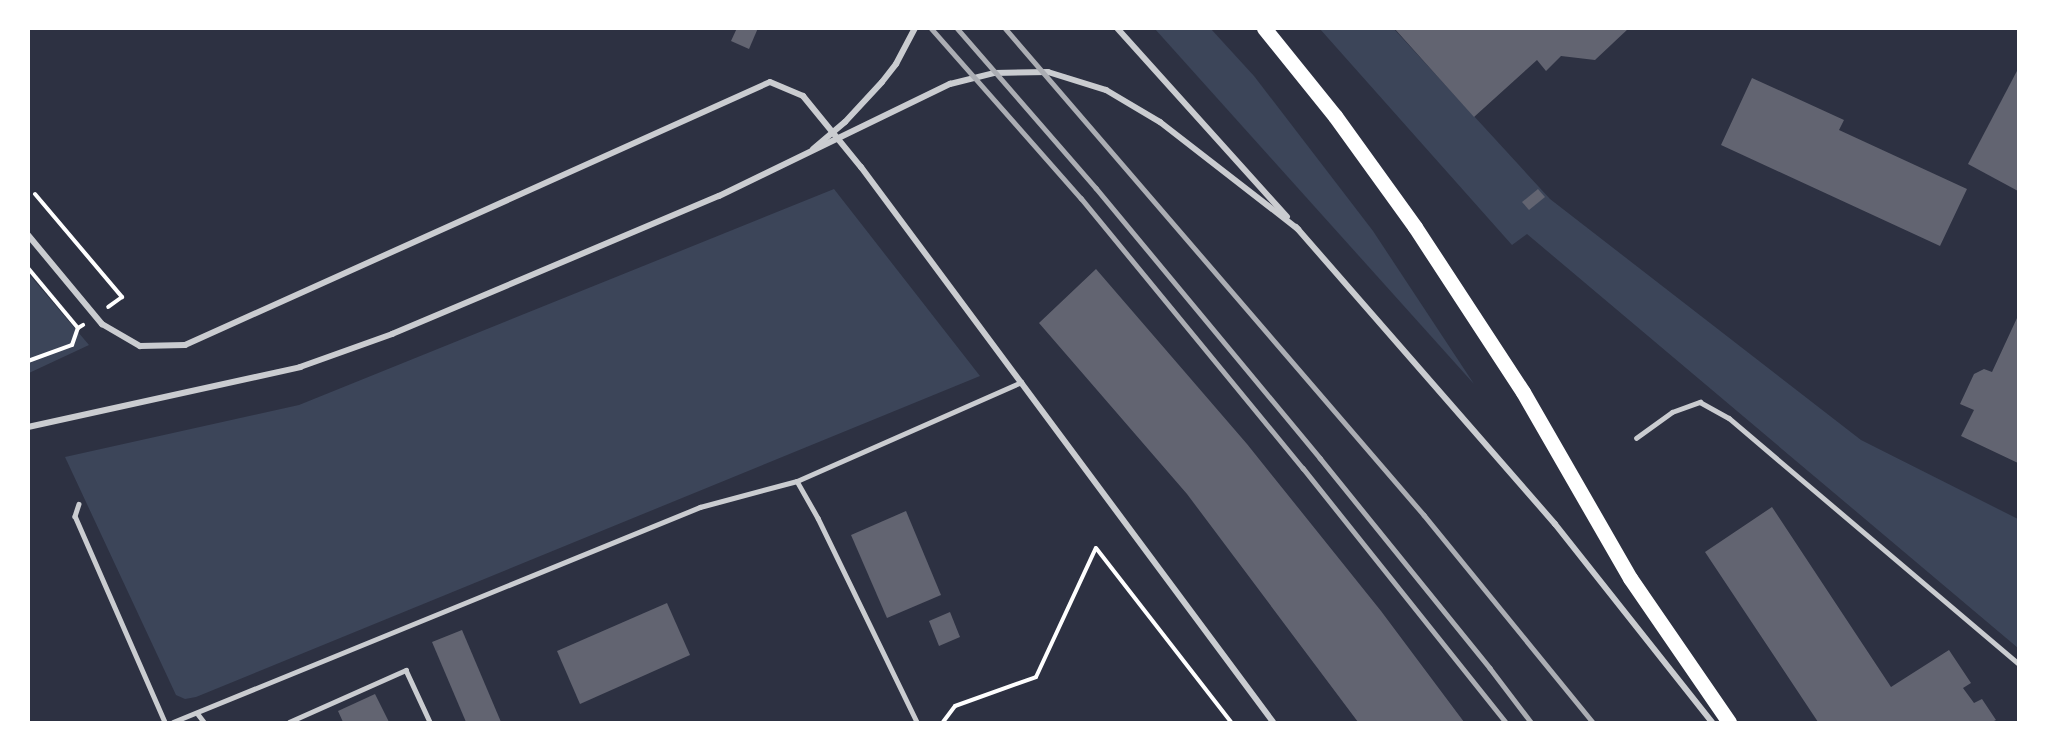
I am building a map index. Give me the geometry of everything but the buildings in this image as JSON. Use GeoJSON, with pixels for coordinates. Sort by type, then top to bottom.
{"type":"FeatureCollection","features":[{"type":"Feature","properties":{"kind":"main road"},"geometry":{"type":"LineString","coordinates":[[1264,28],[1335,116],[1415,226],[1523,392],[1630,578],[1729,723]]}},
{"type":"Feature","properties":{"kind":"street"},"geometry":{"type":"LineString","coordinates":[[803,157],[845,122],[882,82],[896,64],[915,28]]}},
{"type":"Feature","properties":{"kind":"street"},"geometry":{"type":"LineString","coordinates":[[1117,28],[1298,229],[1554,524],[1712,723]]}},
{"type":"Feature","properties":{"kind":"street"},"geometry":{"type":"LineString","coordinates":[[28,427],[300,367],[392,334],[719,196],[950,84],[994,73],[1048,72],[1073,78],[1130,103],[1160,122],[1298,229]]}},
{"type":"Feature","properties":{"kind":"street"},"geometry":{"type":"LineString","coordinates":[[28,235],[102,324],[140,346],[185,345],[770,82],[803,96],[861,167],[1273,723]]}},
{"type":"Feature","properties":{"kind":"lane"},"geometry":{"type":"LineString","coordinates":[[173,723],[700,507],[796,481],[1021,382]]}},
{"type":"Feature","properties":{"kind":"lane"},"geometry":{"type":"LineString","coordinates":[[1636,438],[1672,412],[1700,402],[1730,418],[2019,663]]}},
{"type":"Feature","properties":{"kind":"lane"},"geometry":{"type":"LineString","coordinates":[[796,481],[818,518],[917,723]]}},
{"type":"Feature","properties":{"kind":"lane"},"geometry":{"type":"LineString","coordinates":[[79,504],[75,516],[165,723]]}},
{"type":"Feature","properties":{"kind":"lane"},"geometry":{"type":"LineString","coordinates":[[289,723],[406,670],[430,723]]}},
{"type":"Feature","properties":{"kind":"lane"},"geometry":{"type":"LineString","coordinates":[[198,714],[204,723]]}},
{"type":"Feature","properties":{"kind":"path"},"geometry":{"type":"LineString","coordinates":[[28,361],[72,345],[78,328]]}},
{"type":"Feature","properties":{"kind":"path"},"geometry":{"type":"LineString","coordinates":[[943,723],[955,706],[1036,676],[1096,548],[1231,723]]}},
{"type":"Feature","properties":{"kind":"shaded area"},"geometry":{"type":"Polygon","coordinates":[[[1155,29],[1211,29],[1254,76],[1373,231],[1474,384],[1155,29]]]}},
{"type":"Feature","properties":{"kind":"shaded area"},"geometry":{"type":"Polygon","coordinates":[[[1320,29],[1394,29],[1550,199],[1861,440],[2018,519],[2018,648],[1527,234],[1512,245],[1320,29]]]}},
{"type":"Feature","properties":{"kind":"shaded area"},"geometry":{"type":"Polygon","coordinates":[[[834,189],[980,376],[196,697],[185,699],[176,695],[65,457],[299,405],[834,189]]]}},
{"type":"Feature","properties":{"kind":"shaded area"},"geometry":{"type":"Polygon","coordinates":[[[28,273],[89,345],[29,373],[28,373],[28,273]]]}},
{"type":"Feature","properties":{"kind":"railway"},"geometry":{"type":"LineString","coordinates":[[931,28],[1081,198],[1303,468],[1506,722]]}},
{"type":"Feature","properties":{"kind":"railway"},"geometry":{"type":"LineString","coordinates":[[957,28],[1096,188],[1320,458],[1531,722]]}},
{"type":"Feature","properties":{"kind":"railway"},"geometry":{"type":"LineString","coordinates":[[1005,28],[1424,515],[1593,722]]}}]}
